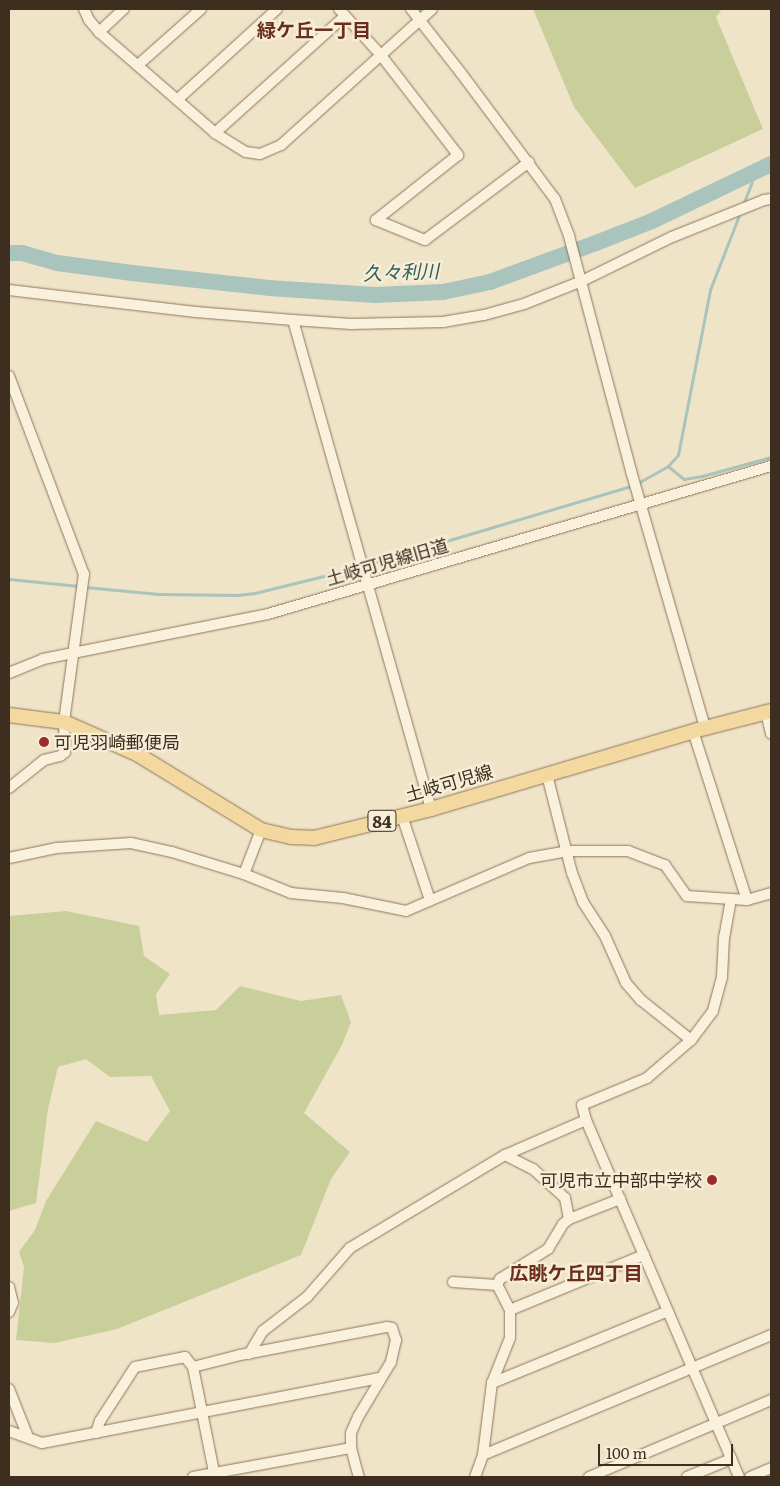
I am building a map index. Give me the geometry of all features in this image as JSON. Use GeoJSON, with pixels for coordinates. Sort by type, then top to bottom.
{"type":"FeatureCollection","features":[{"type":"Feature","properties":{"kind":"main road","name":"土岐可児線"},"geometry":{"type":"LineString","coordinates":[[9,715],[64,722],[137,754],[260,830],[291,838],[314,838],[431,809],[769,711]]}},
{"type":"Feature","properties":{"kind":"street"},"geometry":{"type":"LineString","coordinates":[[84,9],[88,20],[99,32],[214,133],[246,152],[260,154],[275,149],[432,9]]}},
{"type":"Feature","properties":{"kind":"street"},"geometry":{"type":"LineString","coordinates":[[99,32],[124,9]]}},
{"type":"Feature","properties":{"kind":"street"},"geometry":{"type":"LineString","coordinates":[[138,65],[201,9]]}},
{"type":"Feature","properties":{"kind":"street"},"geometry":{"type":"LineString","coordinates":[[177,100],[277,9]]}},
{"type":"Feature","properties":{"kind":"street"},"geometry":{"type":"LineString","coordinates":[[411,9],[420,18],[555,199],[569,236],[631,472],[654,550],[699,730],[748,900]]}},
{"type":"Feature","properties":{"kind":"street"},"geometry":{"type":"LineString","coordinates":[[214,133],[342,12],[380,54],[458,155],[376,220],[425,240],[529,162]]}},
{"type":"Feature","properties":{"kind":"street"},"geometry":{"type":"LineString","coordinates":[[9,290],[196,312],[293,320],[351,324],[443,322],[484,315],[524,304],[672,237],[758,202],[771,199]]}},
{"type":"Feature","properties":{"kind":"street"},"geometry":{"type":"LineString","coordinates":[[293,320],[431,809]]}},
{"type":"Feature","properties":{"kind":"street"},"geometry":{"type":"LineString","coordinates":[[9,376],[84,574],[64,722],[65,752],[60,756],[44,760],[9,788]]}},
{"type":"Feature","properties":{"kind":"street","name":"土岐可児線旧道"},"geometry":{"type":"LineString","coordinates":[[9,673],[43,659],[268,614],[368,585],[639,499],[771,466]]}},
{"type":"Feature","properties":{"kind":"street"},"geometry":{"type":"LineString","coordinates":[[769,711],[771,733]]}},
{"type":"Feature","properties":{"kind":"street"},"geometry":{"type":"LineString","coordinates":[[547,775],[568,851],[572,874],[583,902],[605,936],[626,983],[641,1000],[691,1040]]}},
{"type":"Feature","properties":{"kind":"street"},"geometry":{"type":"LineString","coordinates":[[402,816],[430,900]]}},
{"type":"Feature","properties":{"kind":"street"},"geometry":{"type":"LineString","coordinates":[[244,874],[260,830]]}},
{"type":"Feature","properties":{"kind":"street"},"geometry":{"type":"LineString","coordinates":[[9,858],[56,848],[131,843],[172,852],[244,874],[291,893],[343,898],[406,911],[528,858],[568,851],[628,851],[665,865],[687,896],[748,900],[771,893]]}},
{"type":"Feature","properties":{"kind":"street"},"geometry":{"type":"LineString","coordinates":[[731,898],[724,937],[722,977],[713,1011],[691,1040],[648,1078],[582,1105],[586,1120],[739,1477]]}},
{"type":"Feature","properties":{"kind":"street"},"geometry":{"type":"LineString","coordinates":[[249,1354],[263,1331],[307,1297],[350,1248],[505,1155],[586,1120]]}},
{"type":"Feature","properties":{"kind":"street"},"geometry":{"type":"LineString","coordinates":[[505,1155],[533,1169],[565,1198],[569,1219]]}},
{"type":"Feature","properties":{"kind":"street"},"geometry":{"type":"LineString","coordinates":[[497,1285],[500,1279],[548,1249],[569,1219],[620,1199]]}},
{"type":"Feature","properties":{"kind":"street"},"geometry":{"type":"LineString","coordinates":[[510,1310],[644,1255]]}},
{"type":"Feature","properties":{"kind":"street"},"geometry":{"type":"LineString","coordinates":[[453,1282],[497,1285]]}},
{"type":"Feature","properties":{"kind":"street"},"geometry":{"type":"LineString","coordinates":[[475,1477],[483,1455],[492,1383],[509,1344],[510,1310],[497,1285]]}},
{"type":"Feature","properties":{"kind":"street"},"geometry":{"type":"LineString","coordinates":[[9,1287],[12,1303],[9,1312]]}},
{"type":"Feature","properties":{"kind":"street"},"geometry":{"type":"LineString","coordinates":[[492,1383],[668,1312]]}},
{"type":"Feature","properties":{"kind":"street"},"geometry":{"type":"LineString","coordinates":[[193,1368],[249,1354],[387,1327],[395,1332],[396,1340],[391,1362],[380,1378],[351,1432],[351,1448],[359,1477]]}},
{"type":"Feature","properties":{"kind":"street"},"geometry":{"type":"LineString","coordinates":[[483,1455],[771,1336]]}},
{"type":"Feature","properties":{"kind":"street"},"geometry":{"type":"LineString","coordinates":[[96,1433],[100,1421],[135,1367],[185,1357],[193,1368],[202,1413],[221,1475]]}},
{"type":"Feature","properties":{"kind":"street"},"geometry":{"type":"LineString","coordinates":[[9,1431],[28,1436],[42,1443],[380,1378]]}},
{"type":"Feature","properties":{"kind":"street"},"geometry":{"type":"LineString","coordinates":[[9,1389],[28,1436]]}},
{"type":"Feature","properties":{"kind":"street"},"geometry":{"type":"LineString","coordinates":[[588,1477],[771,1400]]}},
{"type":"Feature","properties":{"kind":"street"},"geometry":{"type":"LineString","coordinates":[[193,1477],[221,1475],[351,1448]]}},
{"type":"Feature","properties":{"kind":"street"},"geometry":{"type":"LineString","coordinates":[[687,1477],[701,1475],[731,1459]]}},
{"type":"Feature","properties":{"kind":"street"},"geometry":{"type":"LineString","coordinates":[[750,1477],[771,1468]]}},
{"type":"Feature","properties":{"kind":"green space"},"geometry":{"type":"Polygon","coordinates":[[[533,9],[722,9],[716,17],[763,129],[635,188],[574,107],[533,9]]]}},
{"type":"Feature","properties":{"kind":"green space"},"geometry":{"type":"Polygon","coordinates":[[[66,911],[139,926],[144,956],[170,974],[156,994],[159,1015],[216,1010],[240,986],[301,1001],[341,995],[351,1022],[342,1045],[304,1113],[350,1152],[331,1179],[301,1255],[117,1329],[55,1343],[16,1340],[24,1267],[19,1252],[35,1230],[46,1201],[96,1121],[147,1142],[170,1111],[151,1076],[110,1077],[86,1059],[58,1067],[48,1109],[36,1203],[9,1211],[9,916],[66,911]]]}},
{"type":"Feature","properties":{"kind":"waterway","name":"久々利川"},"geometry":{"type":"LineString","coordinates":[[9,253],[22,253],[57,263],[269,288],[375,295],[443,292],[490,282],[596,243],[652,221],[771,164]]}},
{"type":"Feature","properties":{"kind":"waterway"},"geometry":{"type":"LineString","coordinates":[[743,205],[756,171]]}},
{"type":"Feature","properties":{"kind":"waterway"},"geometry":{"type":"LineString","coordinates":[[668,466],[678,455],[710,290],[740,213]]}},
{"type":"Feature","properties":{"kind":"waterway"},"geometry":{"type":"LineString","coordinates":[[636,484],[668,466],[684,479],[702,476],[771,457]]}},
{"type":"Feature","properties":{"kind":"waterway"},"geometry":{"type":"LineString","coordinates":[[366,565],[631,486]]}},
{"type":"Feature","properties":{"kind":"waterway"},"geometry":{"type":"LineString","coordinates":[[85,587],[159,594],[237,595],[255,593],[360,567]]}},
{"type":"Feature","properties":{"kind":"waterway"},"geometry":{"type":"LineString","coordinates":[[9,579],[79,586]]}},
{"type":"Feature","properties":{"kind":"place","name":"可児羽崎郵便局"},"geometry":{"type":"Point","coordinates":[44,742]}},
{"type":"Feature","properties":{"kind":"place","name":"可児市立中部中学校"},"geometry":{"type":"Point","coordinates":[712,1180]}},
{"type":"Feature","properties":{"kind":"district","name":"緑ケ丘一丁目"},"geometry":{"type":"Point","coordinates":[314,30]}},
{"type":"Feature","properties":{"kind":"district","name":"広眺ケ丘四丁目"},"geometry":{"type":"Point","coordinates":[576,1273]}}]}
